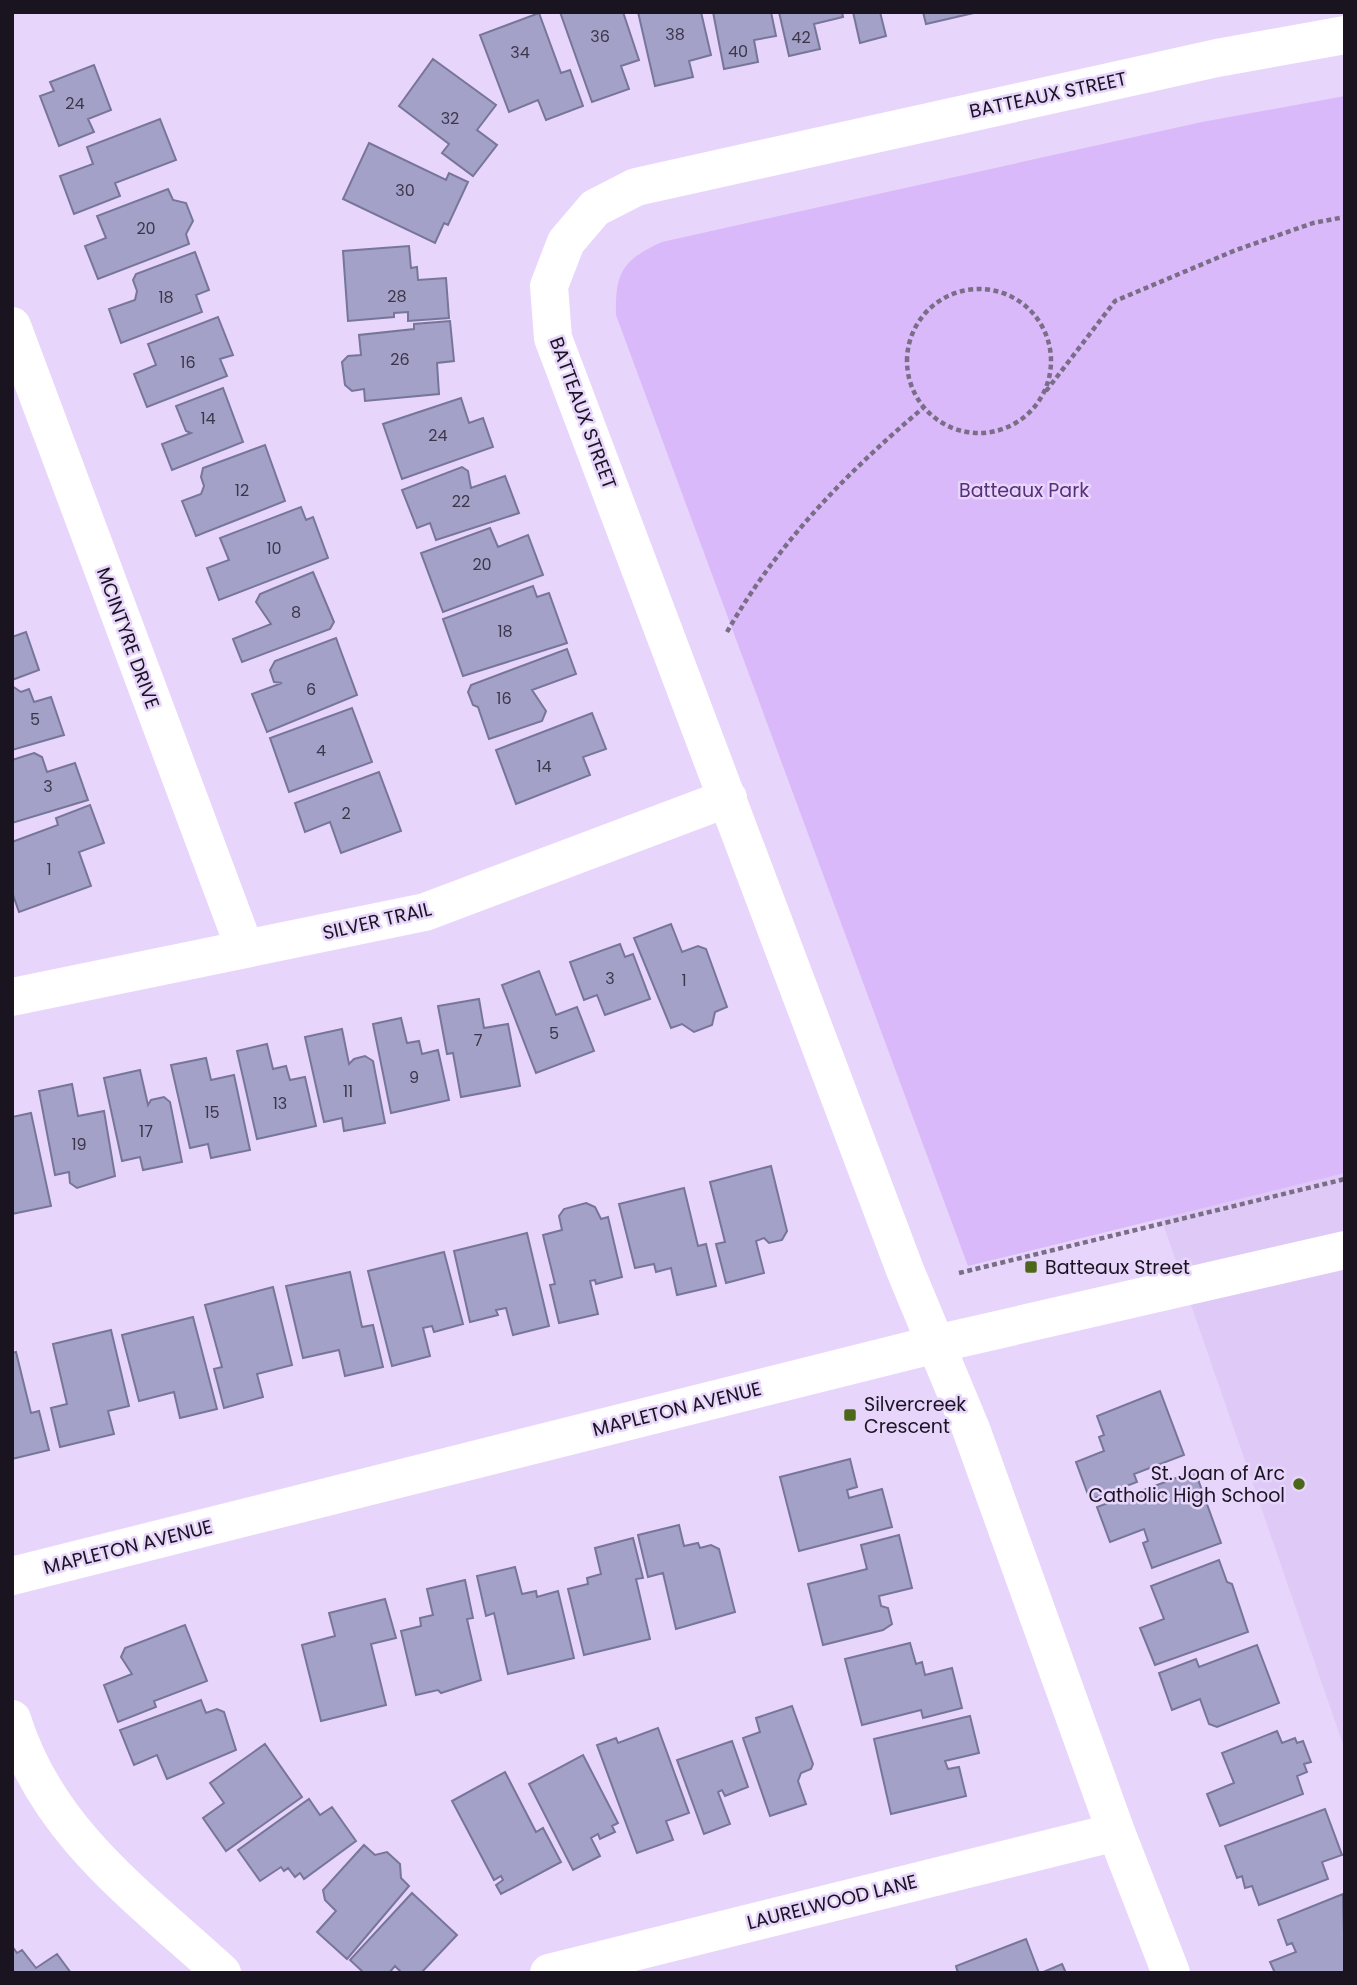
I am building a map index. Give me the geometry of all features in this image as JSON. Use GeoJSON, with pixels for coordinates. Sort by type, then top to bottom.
{"type":"FeatureCollection","features":[{"type":"Feature","properties":{"kind":"street","name":"BATTEAUX STREET"},"geometry":{"type":"LineString","coordinates":[[936,1344],[905,1270],[554,338],[550,286],[566,242],[595,208],[636,187],[1217,58],[1345,35]]}},
{"type":"Feature","properties":{"kind":"street","name":"MCINTYRE DRIVE"},"geometry":{"type":"LineString","coordinates":[[12,326],[245,949]]}},
{"type":"Feature","properties":{"kind":"street","name":"SILVER TRAIL"},"geometry":{"type":"LineString","coordinates":[[12,997],[425,912],[728,798]]}},
{"type":"Feature","properties":{"kind":"street","name":"MAPLETON AVENUE"},"geometry":{"type":"LineString","coordinates":[[12,1576],[936,1344],[1345,1251]]}},
{"type":"Feature","properties":{"kind":"street"},"geometry":{"type":"LineString","coordinates":[[936,1344],[971,1429],[1116,1832],[1171,1973]]}},
{"type":"Feature","properties":{"kind":"street"},"geometry":{"type":"LineString","coordinates":[[12,1719],[24,1756],[51,1804],[84,1848],[222,1973]]}},
{"type":"Feature","properties":{"kind":"street","name":"LAURELWOOD LANE"},"geometry":{"type":"LineString","coordinates":[[549,1973],[1116,1832]]}},
{"type":"Feature","properties":{"kind":"path"},"geometry":{"type":"LineString","coordinates":[[1044,395],[1051,373],[1051,348],[1043,326],[1028,307],[1007,294],[984,288],[960,290],[938,301],[920,317],[909,339],[906,363],[911,387],[923,408],[941,424],[963,432],[987,434],[1010,427],[1029,414],[1044,395],[1115,301],[1236,250],[1313,223],[1345,217]]}},
{"type":"Feature","properties":{"kind":"path"},"geometry":{"type":"LineString","coordinates":[[727,632],[752,589],[818,508],[862,459],[923,408]]}},
{"type":"Feature","properties":{"kind":"path"},"geometry":{"type":"LineString","coordinates":[[959,1273],[1345,1179]]}},
{"type":"Feature","properties":{"kind":"shaded area","name":"St. Joan of Arc Catholic High School"},"geometry":{"type":"Polygon","coordinates":[[[1345,1173],[1345,1750],[1161,1218],[1345,1173]]]}},
{"type":"Feature","properties":{"kind":"green space","name":"Batteaux Park"},"geometry":{"type":"Polygon","coordinates":[[[1345,96],[1345,1173],[968,1266],[616,315],[620,278],[638,255],[662,242],[1202,122],[1345,96]]]}},
{"type":"Feature","properties":{"kind":"building"},"geometry":{"type":"Polygon","coordinates":[[[560,12],[623,12],[639,60],[621,66],[629,89],[592,102],[560,12]]]}},
{"type":"Feature","properties":{"kind":"building"},"geometry":{"type":"Polygon","coordinates":[[[638,12],[701,12],[711,55],[689,61],[693,77],[655,86],[638,12]]]}},
{"type":"Feature","properties":{"kind":"building"},"geometry":{"type":"Polygon","coordinates":[[[713,12],[771,12],[776,36],[754,40],[758,62],[724,69],[713,12]]]}},
{"type":"Feature","properties":{"kind":"building"},"geometry":{"type":"Polygon","coordinates":[[[779,12],[842,12],[843,17],[814,24],[820,49],[789,56],[779,12]]]}},
{"type":"Feature","properties":{"kind":"building"},"geometry":{"type":"Polygon","coordinates":[[[853,12],[880,12],[886,36],[860,43],[853,12]]]}},
{"type":"Feature","properties":{"kind":"building"},"geometry":{"type":"Polygon","coordinates":[[[923,12],[978,12],[926,24],[923,12]]]}},
{"type":"Feature","properties":{"kind":"building"},"geometry":{"type":"Polygon","coordinates":[[[539,13],[561,73],[570,70],[583,106],[546,120],[538,100],[509,112],[480,35],[539,13]]]}},
{"type":"Feature","properties":{"kind":"building"},"geometry":{"type":"Polygon","coordinates":[[[433,59],[496,105],[477,130],[497,145],[473,176],[442,153],[449,144],[399,106],[433,59]]]}},
{"type":"Feature","properties":{"kind":"building"},"geometry":{"type":"Polygon","coordinates":[[[94,65],[111,110],[88,119],[94,132],[59,146],[40,96],[54,91],[50,82],[94,65]]]}},
{"type":"Feature","properties":{"kind":"building"},"geometry":{"type":"Polygon","coordinates":[[[160,119],[176,160],[115,183],[120,196],[74,214],[60,176],[93,164],[87,147],[160,119]]]}},
{"type":"Feature","properties":{"kind":"building"},"geometry":{"type":"Polygon","coordinates":[[[369,143],[446,180],[449,173],[468,182],[448,225],[444,223],[435,243],[343,199],[369,143]]]}},
{"type":"Feature","properties":{"kind":"building"},"geometry":{"type":"Polygon","coordinates":[[[168,189],[173,200],[186,203],[193,221],[186,234],[189,244],[98,279],[85,246],[106,238],[97,216],[168,189]]]}},
{"type":"Feature","properties":{"kind":"building"},"geometry":{"type":"Polygon","coordinates":[[[409,246],[411,268],[417,267],[418,280],[446,278],[449,318],[408,321],[408,312],[394,313],[394,317],[348,321],[343,251],[409,246]]]}},
{"type":"Feature","properties":{"kind":"building"},"geometry":{"type":"Polygon","coordinates":[[[195,252],[209,290],[196,295],[202,312],[121,343],[109,309],[135,300],[137,291],[133,280],[136,274],[195,252]]]}},
{"type":"Feature","properties":{"kind":"building"},"geometry":{"type":"Polygon","coordinates":[[[218,317],[233,355],[220,359],[227,376],[147,407],[134,374],[156,365],[148,344],[218,317]]]}},
{"type":"Feature","properties":{"kind":"building"},"geometry":{"type":"Polygon","coordinates":[[[450,321],[454,361],[437,363],[439,394],[365,401],[364,389],[352,391],[345,385],[342,362],[348,356],[361,355],[359,335],[414,329],[414,324],[450,321]]]}},
{"type":"Feature","properties":{"kind":"building"},"geometry":{"type":"Polygon","coordinates":[[[223,388],[243,442],[172,470],[162,444],[191,433],[186,431],[176,406],[223,388]]]}},
{"type":"Feature","properties":{"kind":"building"},"geometry":{"type":"Polygon","coordinates":[[[461,398],[469,423],[483,418],[493,447],[402,479],[383,424],[461,398]]]}},
{"type":"Feature","properties":{"kind":"building"},"geometry":{"type":"Polygon","coordinates":[[[265,445],[285,501],[196,536],[182,501],[201,494],[204,486],[201,477],[203,468],[265,445]]]}},
{"type":"Feature","properties":{"kind":"building"},"geometry":{"type":"Polygon","coordinates":[[[462,467],[468,471],[471,488],[505,476],[519,513],[436,540],[430,523],[417,528],[402,490],[462,467]]]}},
{"type":"Feature","properties":{"kind":"building"},"geometry":{"type":"Polygon","coordinates":[[[301,507],[306,520],[313,517],[328,558],[219,600],[207,568],[229,560],[220,538],[301,507]]]}},
{"type":"Feature","properties":{"kind":"building"},"geometry":{"type":"Polygon","coordinates":[[[490,528],[498,547],[528,535],[543,575],[443,612],[421,553],[490,528]]]}},
{"type":"Feature","properties":{"kind":"building"},"geometry":{"type":"Polygon","coordinates":[[[313,572],[334,622],[330,629],[242,662],[233,639],[271,624],[256,602],[260,594],[313,572]]]}},
{"type":"Feature","properties":{"kind":"building"},"geometry":{"type":"Polygon","coordinates":[[[533,586],[537,597],[549,593],[567,643],[463,676],[443,619],[533,586]]]}},
{"type":"Feature","properties":{"kind":"building"},"geometry":{"type":"Polygon","coordinates":[[[26,632],[39,670],[12,680],[12,637],[26,632]]]}},
{"type":"Feature","properties":{"kind":"building"},"geometry":{"type":"Polygon","coordinates":[[[336,638],[357,695],[267,732],[252,694],[282,683],[274,682],[270,670],[275,661],[336,638]]]}},
{"type":"Feature","properties":{"kind":"building"},"geometry":{"type":"Polygon","coordinates":[[[567,649],[576,674],[532,690],[546,711],[542,721],[489,739],[478,707],[473,705],[468,692],[471,685],[567,649]]]}},
{"type":"Feature","properties":{"kind":"building"},"geometry":{"type":"Polygon","coordinates":[[[12,686],[21,692],[29,689],[34,702],[51,697],[64,735],[12,750],[12,686]]]}},
{"type":"Feature","properties":{"kind":"building"},"geometry":{"type":"Polygon","coordinates":[[[352,708],[372,762],[289,792],[270,738],[352,708]]]}},
{"type":"Feature","properties":{"kind":"building"},"geometry":{"type":"Polygon","coordinates":[[[592,713],[606,749],[583,757],[590,775],[516,804],[496,750],[592,713]]]}},
{"type":"Feature","properties":{"kind":"building"},"geometry":{"type":"Polygon","coordinates":[[[34,753],[42,757],[47,772],[75,763],[88,800],[12,823],[12,760],[34,753]]]}},
{"type":"Feature","properties":{"kind":"building"},"geometry":{"type":"Polygon","coordinates":[[[379,772],[401,831],[341,853],[330,822],[305,832],[295,803],[379,772]]]}},
{"type":"Feature","properties":{"kind":"building"},"geometry":{"type":"Polygon","coordinates":[[[90,805],[104,843],[79,852],[91,886],[19,912],[12,892],[12,842],[58,825],[56,818],[90,805]]]}},
{"type":"Feature","properties":{"kind":"building"},"geometry":{"type":"Polygon","coordinates":[[[671,924],[682,952],[698,946],[706,949],[727,1007],[715,1012],[712,1025],[694,1032],[682,1024],[671,1028],[634,938],[671,924]]]}},
{"type":"Feature","properties":{"kind":"building"},"geometry":{"type":"Polygon","coordinates":[[[620,944],[625,957],[633,954],[650,999],[605,1015],[597,995],[584,1000],[570,962],[620,944]]]}},
{"type":"Feature","properties":{"kind":"building"},"geometry":{"type":"Polygon","coordinates":[[[539,971],[556,1015],[577,1007],[594,1051],[536,1073],[502,985],[539,971]]]}},
{"type":"Feature","properties":{"kind":"building"},"geometry":{"type":"Polygon","coordinates":[[[479,999],[484,1028],[508,1024],[520,1086],[461,1097],[453,1053],[447,1054],[438,1006],[479,999]]]}},
{"type":"Feature","properties":{"kind":"building"},"geometry":{"type":"Polygon","coordinates":[[[401,1018],[407,1043],[419,1041],[422,1054],[438,1050],[449,1100],[391,1113],[373,1024],[401,1018]]]}},
{"type":"Feature","properties":{"kind":"building"},"geometry":{"type":"Polygon","coordinates":[[[342,1029],[349,1064],[354,1059],[365,1056],[373,1061],[385,1123],[344,1131],[342,1118],[324,1122],[305,1037],[342,1029]]]}},
{"type":"Feature","properties":{"kind":"building"},"geometry":{"type":"Polygon","coordinates":[[[267,1044],[273,1069],[286,1066],[290,1080],[305,1077],[316,1126],[257,1139],[237,1051],[267,1044]]]}},
{"type":"Feature","properties":{"kind":"building"},"geometry":{"type":"Polygon","coordinates":[[[206,1058],[211,1080],[234,1075],[250,1150],[211,1158],[208,1144],[190,1148],[171,1065],[206,1058]]]}},
{"type":"Feature","properties":{"kind":"building"},"geometry":{"type":"Polygon","coordinates":[[[140,1070],[148,1105],[151,1100],[164,1097],[170,1102],[182,1162],[143,1170],[140,1157],[122,1161],[104,1078],[140,1070]]]}},
{"type":"Feature","properties":{"kind":"building"},"geometry":{"type":"Polygon","coordinates":[[[72,1084],[78,1116],[104,1111],[115,1176],[77,1188],[70,1183],[69,1172],[55,1175],[39,1091],[72,1084]]]}},
{"type":"Feature","properties":{"kind":"building"},"geometry":{"type":"Polygon","coordinates":[[[31,1113],[51,1206],[12,1214],[12,1117],[31,1113]]]}},
{"type":"Feature","properties":{"kind":"building"},"geometry":{"type":"Polygon","coordinates":[[[771,1166],[787,1231],[782,1240],[769,1243],[764,1238],[756,1241],[764,1273],[726,1283],[716,1244],[725,1242],[710,1182],[771,1166]]]}},
{"type":"Feature","properties":{"kind":"building"},"geometry":{"type":"Polygon","coordinates":[[[684,1188],[698,1246],[706,1244],[716,1286],[677,1295],[671,1268],[656,1272],[654,1264],[635,1268],[619,1204],[684,1188]]]}},
{"type":"Feature","properties":{"kind":"building"},"geometry":{"type":"Polygon","coordinates":[[[586,1203],[595,1207],[601,1219],[608,1217],[622,1277],[596,1284],[595,1280],[590,1281],[598,1314],[559,1323],[550,1285],[555,1284],[543,1235],[562,1230],[559,1216],[564,1209],[586,1203]]]}},
{"type":"Feature","properties":{"kind":"building"},"geometry":{"type":"Polygon","coordinates":[[[527,1233],[549,1326],[513,1335],[506,1308],[496,1310],[498,1315],[470,1322],[454,1251],[527,1233]]]}},
{"type":"Feature","properties":{"kind":"building"},"geometry":{"type":"Polygon","coordinates":[[[444,1252],[463,1324],[434,1332],[432,1326],[423,1328],[430,1356],[392,1366],[368,1271],[444,1252]]]}},
{"type":"Feature","properties":{"kind":"building"},"geometry":{"type":"Polygon","coordinates":[[[350,1272],[362,1327],[373,1325],[383,1367],[345,1376],[339,1350],[303,1358],[286,1286],[350,1272]]]}},
{"type":"Feature","properties":{"kind":"building"},"geometry":{"type":"Polygon","coordinates":[[[273,1287],[292,1365],[257,1374],[263,1397],[224,1408],[214,1369],[222,1367],[205,1305],[273,1287]]]}},
{"type":"Feature","properties":{"kind":"building"},"geometry":{"type":"Polygon","coordinates":[[[193,1317],[217,1409],[180,1418],[174,1392],[139,1401],[122,1335],[193,1317]]]}},
{"type":"Feature","properties":{"kind":"building"},"geometry":{"type":"Polygon","coordinates":[[[111,1330],[129,1406],[108,1411],[114,1434],[60,1447],[51,1408],[67,1404],[53,1344],[111,1330]]]}},
{"type":"Feature","properties":{"kind":"building"},"geometry":{"type":"Polygon","coordinates":[[[16,1352],[31,1413],[39,1411],[49,1450],[12,1459],[12,1353],[16,1352]]]}},
{"type":"Feature","properties":{"kind":"building"},"geometry":{"type":"Polygon","coordinates":[[[1160,1391],[1184,1455],[1134,1474],[1137,1482],[1090,1500],[1076,1462],[1104,1451],[1099,1437],[1104,1435],[1097,1416],[1160,1391]]]}},
{"type":"Feature","properties":{"kind":"building"},"geometry":{"type":"Polygon","coordinates":[[[850,1459],[857,1487],[847,1490],[849,1498],[882,1489],[892,1527],[799,1551],[780,1477],[850,1459]]]}},
{"type":"Feature","properties":{"kind":"building"},"geometry":{"type":"Polygon","coordinates":[[[1195,1471],[1221,1543],[1152,1568],[1143,1543],[1148,1541],[1144,1529],[1110,1542],[1097,1507],[1195,1471]]]}},
{"type":"Feature","properties":{"kind":"building"},"geometry":{"type":"Polygon","coordinates":[[[679,1525],[684,1546],[698,1543],[700,1548],[711,1545],[719,1549],[735,1612],[676,1629],[663,1573],[648,1577],[638,1535],[679,1525]]]}},
{"type":"Feature","properties":{"kind":"building"},"geometry":{"type":"Polygon","coordinates":[[[899,1535],[912,1588],[879,1596],[881,1606],[888,1608],[892,1624],[883,1630],[823,1645],[808,1584],[867,1569],[861,1545],[899,1535]]]}},
{"type":"Feature","properties":{"kind":"building"},"geometry":{"type":"Polygon","coordinates":[[[633,1538],[643,1578],[636,1579],[650,1639],[584,1655],[568,1589],[588,1584],[587,1578],[601,1574],[595,1548],[633,1538]]]}},
{"type":"Feature","properties":{"kind":"building"},"geometry":{"type":"Polygon","coordinates":[[[1219,1560],[1227,1582],[1232,1584],[1248,1632],[1155,1665],[1140,1628],[1164,1619],[1151,1586],[1219,1560]]]}},
{"type":"Feature","properties":{"kind":"building"},"geometry":{"type":"Polygon","coordinates":[[[515,1567],[522,1594],[536,1591],[537,1597],[558,1591],[574,1658],[508,1674],[494,1613],[486,1616],[477,1576],[515,1567]]]}},
{"type":"Feature","properties":{"kind":"building"},"geometry":{"type":"Polygon","coordinates":[[[465,1580],[473,1618],[467,1619],[481,1680],[441,1693],[438,1690],[416,1695],[401,1631],[421,1626],[420,1618],[433,1615],[427,1589],[465,1580]]]}},
{"type":"Feature","properties":{"kind":"building"},"geometry":{"type":"Polygon","coordinates":[[[385,1599],[396,1638],[371,1644],[386,1705],[321,1721],[302,1645],[335,1636],[329,1613],[385,1599]]]}},
{"type":"Feature","properties":{"kind":"building"},"geometry":{"type":"Polygon","coordinates":[[[185,1625],[207,1681],[154,1701],[156,1707],[118,1722],[104,1685],[132,1674],[121,1657],[125,1648],[185,1625]]]}},
{"type":"Feature","properties":{"kind":"building"},"geometry":{"type":"Polygon","coordinates":[[[910,1643],[916,1664],[922,1662],[925,1675],[952,1668],[962,1708],[923,1718],[921,1710],[862,1725],[845,1659],[910,1643]]]}},
{"type":"Feature","properties":{"kind":"building"},"geometry":{"type":"Polygon","coordinates":[[[1257,1645],[1279,1703],[1217,1727],[1209,1724],[1200,1699],[1172,1710],[1159,1673],[1196,1659],[1199,1667],[1257,1645]]]}},
{"type":"Feature","properties":{"kind":"building"},"geometry":{"type":"Polygon","coordinates":[[[201,1700],[206,1713],[217,1709],[224,1712],[236,1750],[167,1779],[157,1755],[134,1765],[120,1730],[201,1700]]]}},
{"type":"Feature","properties":{"kind":"building"},"geometry":{"type":"Polygon","coordinates":[[[792,1706],[813,1764],[811,1769],[801,1773],[798,1781],[806,1804],[770,1816],[743,1738],[760,1732],[756,1718],[792,1706]]]}},
{"type":"Feature","properties":{"kind":"building"},"geometry":{"type":"Polygon","coordinates":[[[970,1716],[979,1753],[945,1761],[948,1769],[959,1767],[966,1796],[891,1814],[874,1739],[970,1716]]]}},
{"type":"Feature","properties":{"kind":"building"},"geometry":{"type":"Polygon","coordinates":[[[658,1728],[689,1813],[666,1821],[673,1840],[637,1853],[597,1745],[616,1738],[618,1743],[658,1728]]]}},
{"type":"Feature","properties":{"kind":"building"},"geometry":{"type":"Polygon","coordinates":[[[1277,1731],[1282,1743],[1295,1738],[1297,1743],[1303,1741],[1311,1762],[1304,1764],[1307,1772],[1297,1776],[1303,1794],[1220,1826],[1207,1794],[1234,1783],[1222,1753],[1277,1731]]]}},
{"type":"Feature","properties":{"kind":"building"},"geometry":{"type":"Polygon","coordinates":[[[732,1741],[748,1787],[725,1796],[722,1790],[718,1792],[730,1824],[704,1834],[677,1760],[732,1741]]]}},
{"type":"Feature","properties":{"kind":"building"},"geometry":{"type":"Polygon","coordinates":[[[265,1744],[302,1797],[226,1851],[203,1818],[224,1803],[210,1783],[265,1744]]]}},
{"type":"Feature","properties":{"kind":"building"},"geometry":{"type":"Polygon","coordinates":[[[583,1755],[618,1823],[612,1826],[615,1832],[600,1839],[598,1834],[591,1838],[600,1856],[573,1870],[529,1784],[583,1755]]]}},
{"type":"Feature","properties":{"kind":"building"},"geometry":{"type":"Polygon","coordinates":[[[505,1772],[536,1832],[543,1828],[561,1862],[501,1894],[496,1885],[503,1880],[501,1876],[494,1880],[452,1801],[505,1772]]]}},
{"type":"Feature","properties":{"kind":"building"},"geometry":{"type":"Polygon","coordinates":[[[309,1799],[320,1815],[332,1807],[356,1841],[304,1879],[300,1873],[295,1877],[288,1868],[284,1871],[281,1867],[260,1881],[238,1850],[309,1799]]]}},
{"type":"Feature","properties":{"kind":"building"},"geometry":{"type":"Polygon","coordinates":[[[1325,1809],[1342,1855],[1322,1862],[1328,1879],[1259,1905],[1252,1886],[1245,1888],[1242,1876],[1237,1878],[1225,1846],[1325,1809]]]}},
{"type":"Feature","properties":{"kind":"building"},"geometry":{"type":"Polygon","coordinates":[[[364,1845],[375,1855],[387,1852],[400,1864],[401,1878],[409,1886],[347,1959],[317,1932],[336,1911],[325,1900],[323,1890],[364,1845]]]}},
{"type":"Feature","properties":{"kind":"building"},"geometry":{"type":"Polygon","coordinates":[[[412,1893],[457,1935],[421,1973],[402,1973],[395,1966],[389,1973],[364,1973],[350,1960],[412,1893]]]}},
{"type":"Feature","properties":{"kind":"building"},"geometry":{"type":"Polygon","coordinates":[[[1343,1894],[1345,1973],[1275,1973],[1270,1962],[1296,1952],[1292,1943],[1287,1945],[1278,1920],[1343,1894]]]}},
{"type":"Feature","properties":{"kind":"building"},"geometry":{"type":"Polygon","coordinates":[[[1026,1939],[1039,1973],[958,1973],[956,1966],[1026,1939]]]}},
{"type":"Feature","properties":{"kind":"building"},"geometry":{"type":"Polygon","coordinates":[[[12,1946],[17,1953],[22,1950],[36,1968],[57,1954],[71,1973],[12,1973],[12,1946]]]}},
{"type":"Feature","properties":{"kind":"building"},"geometry":{"type":"Polygon","coordinates":[[[1062,1964],[1066,1973],[1041,1973],[1062,1964]]]}},
{"type":"Feature","properties":{"kind":"place","name":"Batteaux Street"},"geometry":{"type":"Point","coordinates":[1031,1267]}},
{"type":"Feature","properties":{"kind":"place","name":"Silvercreek Crescent"},"geometry":{"type":"Point","coordinates":[850,1415]}},
{"type":"Feature","properties":{"kind":"place","name":"St. Joan of Arc Catholic High School"},"geometry":{"type":"Point","coordinates":[1299,1484]}}]}
